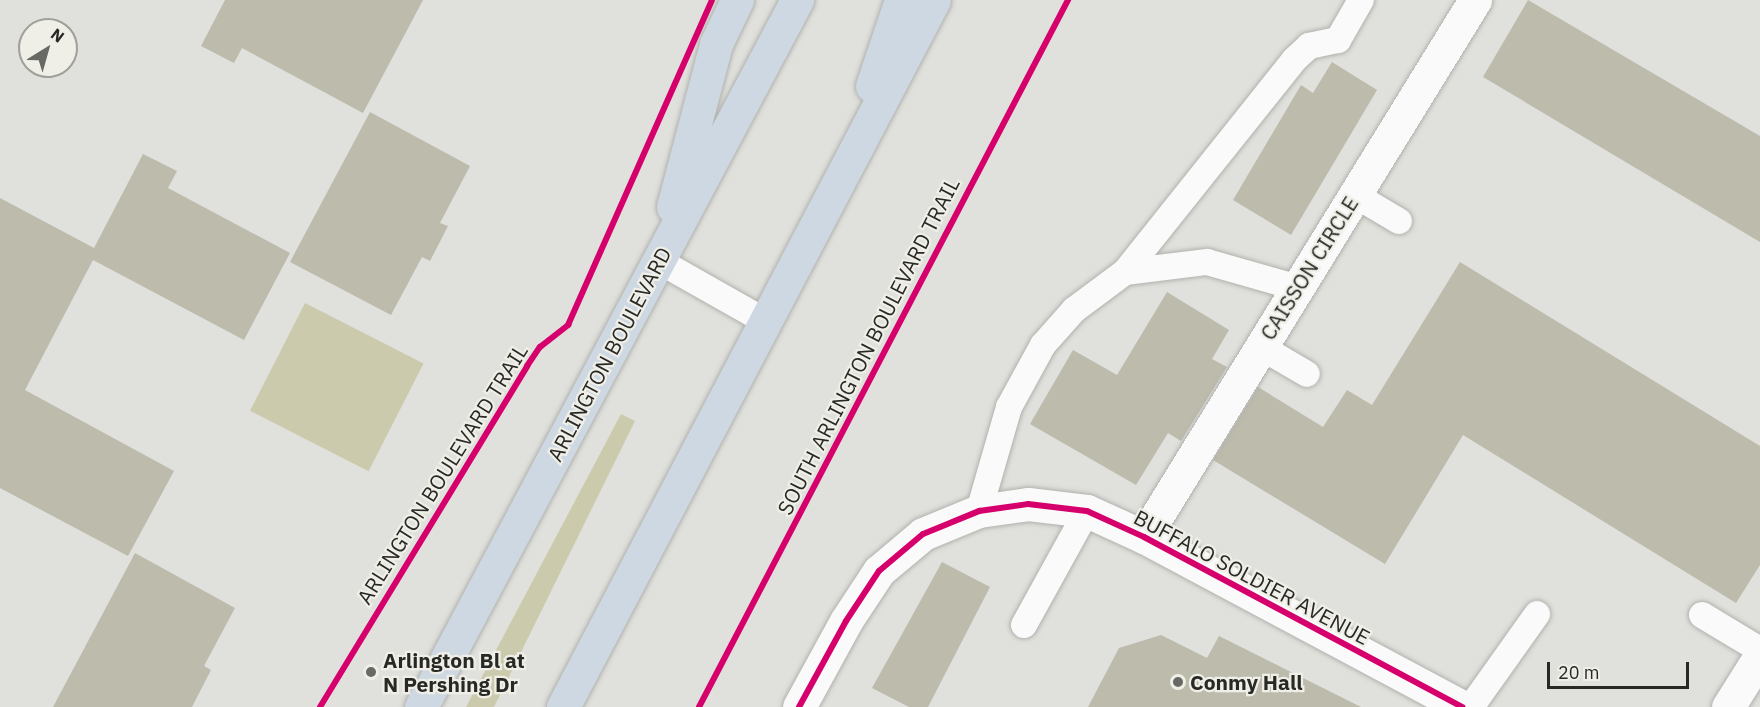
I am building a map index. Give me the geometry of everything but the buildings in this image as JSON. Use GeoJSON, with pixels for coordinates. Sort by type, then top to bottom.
{"type":"FeatureCollection","features":[{"type":"Feature","properties":{"kind":"highway"},"geometry":{"type":"LineString","coordinates":[[659,261],[716,44],[737,0]]}},
{"type":"Feature","properties":{"kind":"highway","name":"ARLINGTON BOULEVARD"},"geometry":{"type":"LineString","coordinates":[[421,707],[797,0]]}},
{"type":"Feature","properties":{"kind":"highway"},"geometry":{"type":"LineString","coordinates":[[836,193],[901,0]]}},
{"type":"Feature","properties":{"kind":"highway"},"geometry":{"type":"LineString","coordinates":[[563,707],[836,193],[934,0]]}},
{"type":"Feature","properties":{"kind":"street","name":"CAISSON CIRCLE"},"geometry":{"type":"LineString","coordinates":[[1144,537],[1474,0]]}},
{"type":"Feature","properties":{"kind":"street","name":"BUFFALO SOLDIER AVENUE"},"geometry":{"type":"LineString","coordinates":[[799,707],[846,621],[879,572],[923,534],[979,511],[1028,504],[1087,511],[1144,537],[1462,707]]}},
{"type":"Feature","properties":{"kind":"street"},"geometry":{"type":"LineString","coordinates":[[1728,707],[1760,656]]}},
{"type":"Feature","properties":{"kind":"lane"},"geometry":{"type":"LineString","coordinates":[[979,511],[1009,407],[1043,345],[1074,310],[1125,272],[1294,60],[1309,46],[1338,40],[1361,0]]}},
{"type":"Feature","properties":{"kind":"lane"},"geometry":{"type":"LineString","coordinates":[[1354,195],[1399,221]]}},
{"type":"Feature","properties":{"kind":"lane"},"geometry":{"type":"LineString","coordinates":[[659,261],[767,322]]}},
{"type":"Feature","properties":{"kind":"lane"},"geometry":{"type":"LineString","coordinates":[[1125,272],[1207,262],[1298,288]]}},
{"type":"Feature","properties":{"kind":"lane"},"geometry":{"type":"LineString","coordinates":[[1261,347],[1307,374]]}},
{"type":"Feature","properties":{"kind":"lane"},"geometry":{"type":"LineString","coordinates":[[1024,625],[1087,511]]}},
{"type":"Feature","properties":{"kind":"lane"},"geometry":{"type":"LineString","coordinates":[[1471,707],[1537,614]]}},
{"type":"Feature","properties":{"kind":"lane"},"geometry":{"type":"LineString","coordinates":[[1702,615],[1760,650]]}},
{"type":"Feature","properties":{"kind":"shaded area"},"geometry":{"type":"Polygon","coordinates":[[[305,303],[424,363],[369,471],[250,411],[305,303]]]}},
{"type":"Feature","properties":{"kind":"shaded area"},"geometry":{"type":"Polygon","coordinates":[[[621,414],[635,421],[494,707],[466,707],[621,414]]]}},
{"type":"Feature","properties":{"kind":"cycle path","name":"ARLINGTON BOULEVARD TRAIL"},"geometry":{"type":"LineString","coordinates":[[320,707],[527,366],[540,347],[568,325],[712,0]]}},
{"type":"Feature","properties":{"kind":"cycle path","name":"SOUTH ARLINGTON BOULEVARD TRAIL"},"geometry":{"type":"LineString","coordinates":[[699,707],[1068,0]]}},
{"type":"Feature","properties":{"kind":"cycle path"},"geometry":{"type":"LineString","coordinates":[[799,707],[846,621],[879,571],[923,534],[979,511],[1028,504],[1087,511],[1144,537],[1462,707]]}},
{"type":"Feature","properties":{"kind":"place","name":"Arlington Bl at N Pershing Dr"},"geometry":{"type":"Point","coordinates":[371,672]}},
{"type":"Feature","properties":{"kind":"place","name":"Conmy Hall"},"geometry":{"type":"Point","coordinates":[1178,682]}}]}
